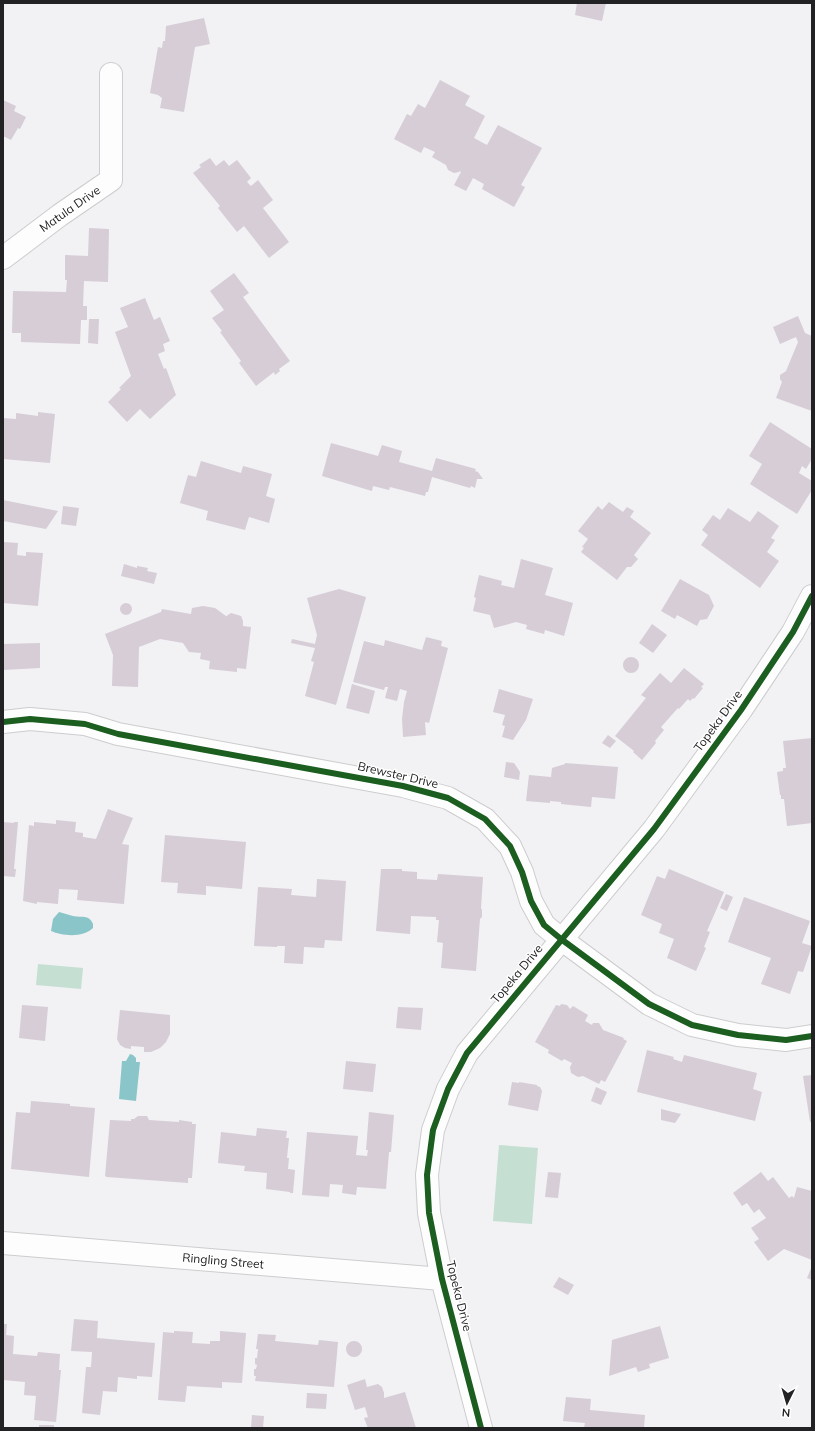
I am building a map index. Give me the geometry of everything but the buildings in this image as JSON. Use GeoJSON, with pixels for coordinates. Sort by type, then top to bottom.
{"type":"FeatureCollection","features":[{"type":"Feature","properties":{"kind":"street","name":"Matula Drive"},"geometry":{"type":"LineString","coordinates":[[3,258],[60,215],[111,180],[111,74]]}},
{"type":"Feature","properties":{"kind":"street","name":"Topeka Drive"},"geometry":{"type":"LineString","coordinates":[[481,1428],[442,1279],[429,1213],[427,1175],[434,1130],[448,1089],[467,1053],[654,829],[741,710],[793,632],[812,596]]}},
{"type":"Feature","properties":{"kind":"street","name":"Brewster Drive"},"geometry":{"type":"LineString","coordinates":[[3,722],[30,719],[85,724],[118,734],[403,786],[448,798],[485,819],[510,846],[522,872],[531,901],[544,924],[561,939],[649,1004],[692,1025],[738,1035],[786,1040],[812,1036]]}},
{"type":"Feature","properties":{"kind":"street","name":"Ringling Street"},"geometry":{"type":"LineString","coordinates":[[3,1243],[442,1279]]}},
{"type":"Feature","properties":{"kind":"green space"},"geometry":{"type":"Polygon","coordinates":[[[38,964],[83,968],[81,989],[36,985],[38,964]]]}},
{"type":"Feature","properties":{"kind":"green space"},"geometry":{"type":"Polygon","coordinates":[[[499,1145],[538,1148],[532,1224],[493,1221],[499,1145]]]}},
{"type":"Feature","properties":{"kind":"water"},"geometry":{"type":"Polygon","coordinates":[[[59,912],[87,918],[93,924],[93,928],[78,935],[66,935],[51,931],[53,919],[59,912]]]}},
{"type":"Feature","properties":{"kind":"water"},"geometry":{"type":"Polygon","coordinates":[[[130,1054],[136,1058],[136,1062],[140,1062],[136,1101],[119,1099],[122,1061],[126,1061],[130,1054]]]}},
{"type":"Feature","properties":{"kind":"cycle path"},"geometry":{"type":"LineString","coordinates":[[481,1428],[442,1279],[429,1213],[427,1175],[433,1130],[448,1089],[467,1053],[654,829],[741,710],[793,632],[812,596]]}},
{"type":"Feature","properties":{"kind":"cycle path"},"geometry":{"type":"LineString","coordinates":[[3,722],[30,719],[85,724],[118,734],[403,786],[448,798],[485,819],[510,846],[522,872],[531,901],[544,925],[649,1004],[692,1025],[738,1035],[786,1040],[812,1036]]}}]}
